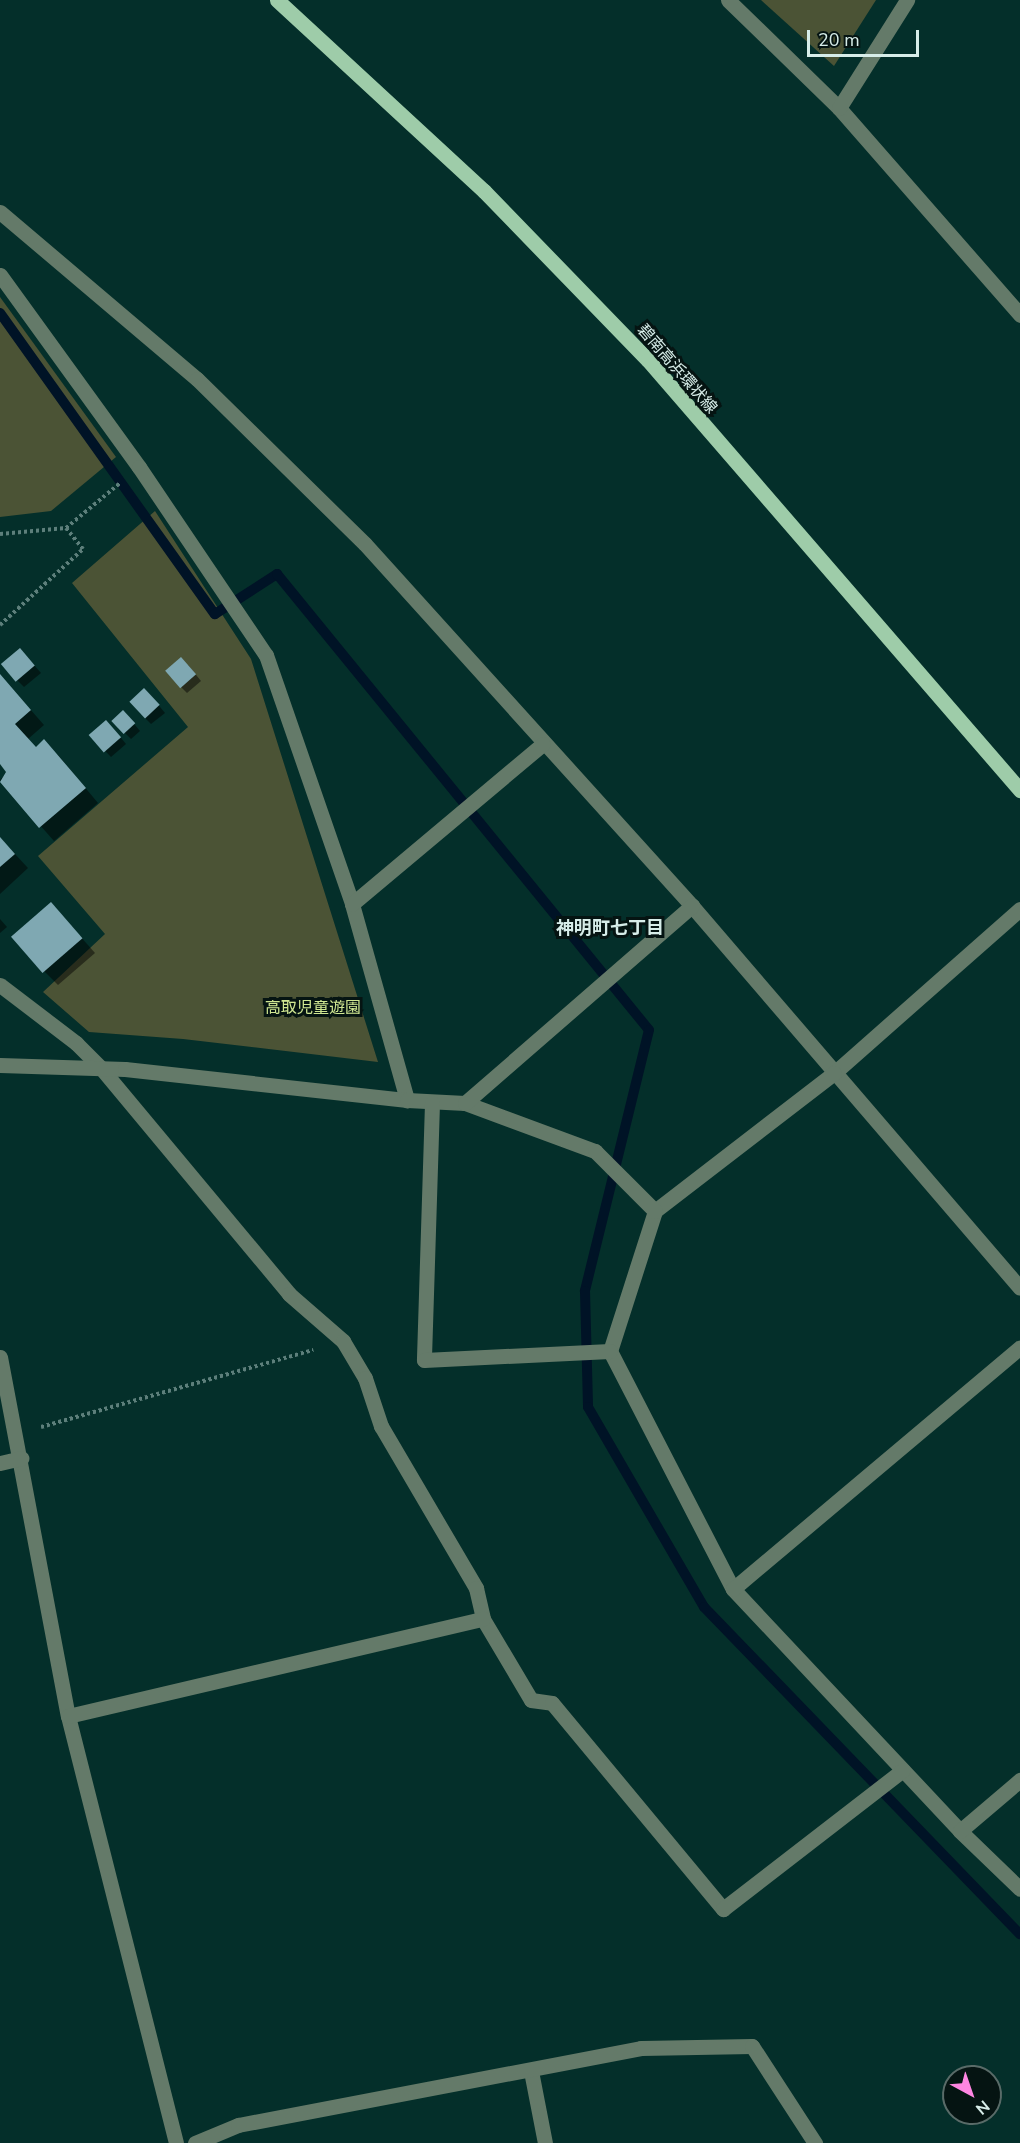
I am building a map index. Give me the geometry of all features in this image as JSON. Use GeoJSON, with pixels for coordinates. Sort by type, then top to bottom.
{"type":"FeatureCollection","features":[{"type":"Feature","properties":{"kind":"main road","name":"碧南高浜環状線"},"geometry":{"type":"LineString","coordinates":[[277,0],[484,191],[648,360],[1020,790]]}},
{"type":"Feature","properties":{"kind":"street"},"geometry":{"type":"LineString","coordinates":[[728,0],[839,108],[1020,315]]}},
{"type":"Feature","properties":{"kind":"street"},"geometry":{"type":"LineString","coordinates":[[839,108],[906,0]]}},
{"type":"Feature","properties":{"kind":"street"},"geometry":{"type":"LineString","coordinates":[[0,212],[198,380],[365,544],[543,744],[692,906],[1020,1288]]}},
{"type":"Feature","properties":{"kind":"street"},"geometry":{"type":"LineString","coordinates":[[0,275],[139,467],[266,655],[352,904],[407,1100]]}},
{"type":"Feature","properties":{"kind":"street"},"geometry":{"type":"LineString","coordinates":[[352,904],[543,744]]}},
{"type":"Feature","properties":{"kind":"street"},"geometry":{"type":"LineString","coordinates":[[465,1103],[692,906]]}},
{"type":"Feature","properties":{"kind":"street"},"geometry":{"type":"LineString","coordinates":[[1020,909],[834,1072],[654,1211],[610,1351],[733,1590],[960,1831],[1020,1889]]}},
{"type":"Feature","properties":{"kind":"street"},"geometry":{"type":"LineString","coordinates":[[0,985],[76,1043],[101,1068],[289,1294],[343,1341],[365,1378],[381,1426],[476,1588],[483,1619],[531,1700],[552,1703],[723,1909],[903,1770]]}},
{"type":"Feature","properties":{"kind":"street"},"geometry":{"type":"LineString","coordinates":[[0,1065],[101,1068],[432,1103],[465,1103],[595,1151],[654,1211]]}},
{"type":"Feature","properties":{"kind":"street"},"geometry":{"type":"LineString","coordinates":[[432,1103],[424,1360],[610,1351]]}},
{"type":"Feature","properties":{"kind":"street"},"geometry":{"type":"LineString","coordinates":[[733,1590],[1020,1347]]}},
{"type":"Feature","properties":{"kind":"street"},"geometry":{"type":"LineString","coordinates":[[0,1357],[21,1458],[68,1716],[176,2143]]}},
{"type":"Feature","properties":{"kind":"street"},"geometry":{"type":"LineString","coordinates":[[0,1464],[21,1458]]}},
{"type":"Feature","properties":{"kind":"street"},"geometry":{"type":"LineString","coordinates":[[68,1716],[483,1619]]}},
{"type":"Feature","properties":{"kind":"street"},"geometry":{"type":"LineString","coordinates":[[960,1831],[1020,1780]]}},
{"type":"Feature","properties":{"kind":"street"},"geometry":{"type":"LineString","coordinates":[[195,2143],[238,2125],[531,2071],[641,2048],[752,2046],[815,2143]]}},
{"type":"Feature","properties":{"kind":"street"},"geometry":{"type":"LineString","coordinates":[[531,2071],[545,2143]]}},
{"type":"Feature","properties":{"kind":"path"},"geometry":{"type":"LineString","coordinates":[[0,534],[66,528],[139,467]]}},
{"type":"Feature","properties":{"kind":"path"},"geometry":{"type":"LineString","coordinates":[[0,626],[83,549],[66,528]]}},
{"type":"Feature","properties":{"kind":"path"},"geometry":{"type":"LineString","coordinates":[[16,1434],[343,1341]]}},
{"type":"Feature","properties":{"kind":"green space"},"geometry":{"type":"Polygon","coordinates":[[[761,0],[876,0],[834,66],[761,0]]]}},
{"type":"Feature","properties":{"kind":"green space"},"geometry":{"type":"Polygon","coordinates":[[[0,297],[116,457],[51,511],[0,517],[0,297]]]}},
{"type":"Feature","properties":{"kind":"green space","name":"高取児童遊園"},"geometry":{"type":"Polygon","coordinates":[[[155,511],[251,659],[378,1062],[183,1039],[89,1032],[43,992],[105,934],[38,856],[188,727],[72,583],[155,511]]]}},
{"type":"Feature","properties":{"kind":"building"},"geometry":{"type":"Polygon","coordinates":[[[20,648],[35,666],[16,682],[1,664],[20,648]]]}},
{"type":"Feature","properties":{"kind":"building"},"geometry":{"type":"Polygon","coordinates":[[[181,657],[196,674],[180,688],[165,671],[181,657]]]}},
{"type":"Feature","properties":{"kind":"building"},"geometry":{"type":"Polygon","coordinates":[[[0,674],[31,710],[15,724],[36,747],[44,739],[86,788],[39,828],[0,782],[6,772],[0,764],[0,674]]]}},
{"type":"Feature","properties":{"kind":"building"},"geometry":{"type":"Polygon","coordinates":[[[144,688],[160,705],[145,718],[129,702],[144,688]]]}},
{"type":"Feature","properties":{"kind":"building"},"geometry":{"type":"Polygon","coordinates":[[[123,710],[135,723],[124,734],[111,721],[123,710]]]}},
{"type":"Feature","properties":{"kind":"building"},"geometry":{"type":"Polygon","coordinates":[[[106,720],[121,737],[104,752],[89,735],[106,720]]]}},
{"type":"Feature","properties":{"kind":"building"},"geometry":{"type":"Polygon","coordinates":[[[0,837],[15,854],[0,867],[0,837]]]}},
{"type":"Feature","properties":{"kind":"building"},"geometry":{"type":"Polygon","coordinates":[[[51,902],[82,938],[42,973],[11,937],[51,902]]]}},
{"type":"Feature","properties":{"kind":"waterway"},"geometry":{"type":"LineString","coordinates":[[0,313],[215,614],[277,574],[649,1030],[585,1291],[588,1407],[704,1607],[1020,1934]]}},
{"type":"Feature","properties":{"kind":"district","name":"神明町七丁目"},"geometry":{"type":"Point","coordinates":[610,928]}}]}
